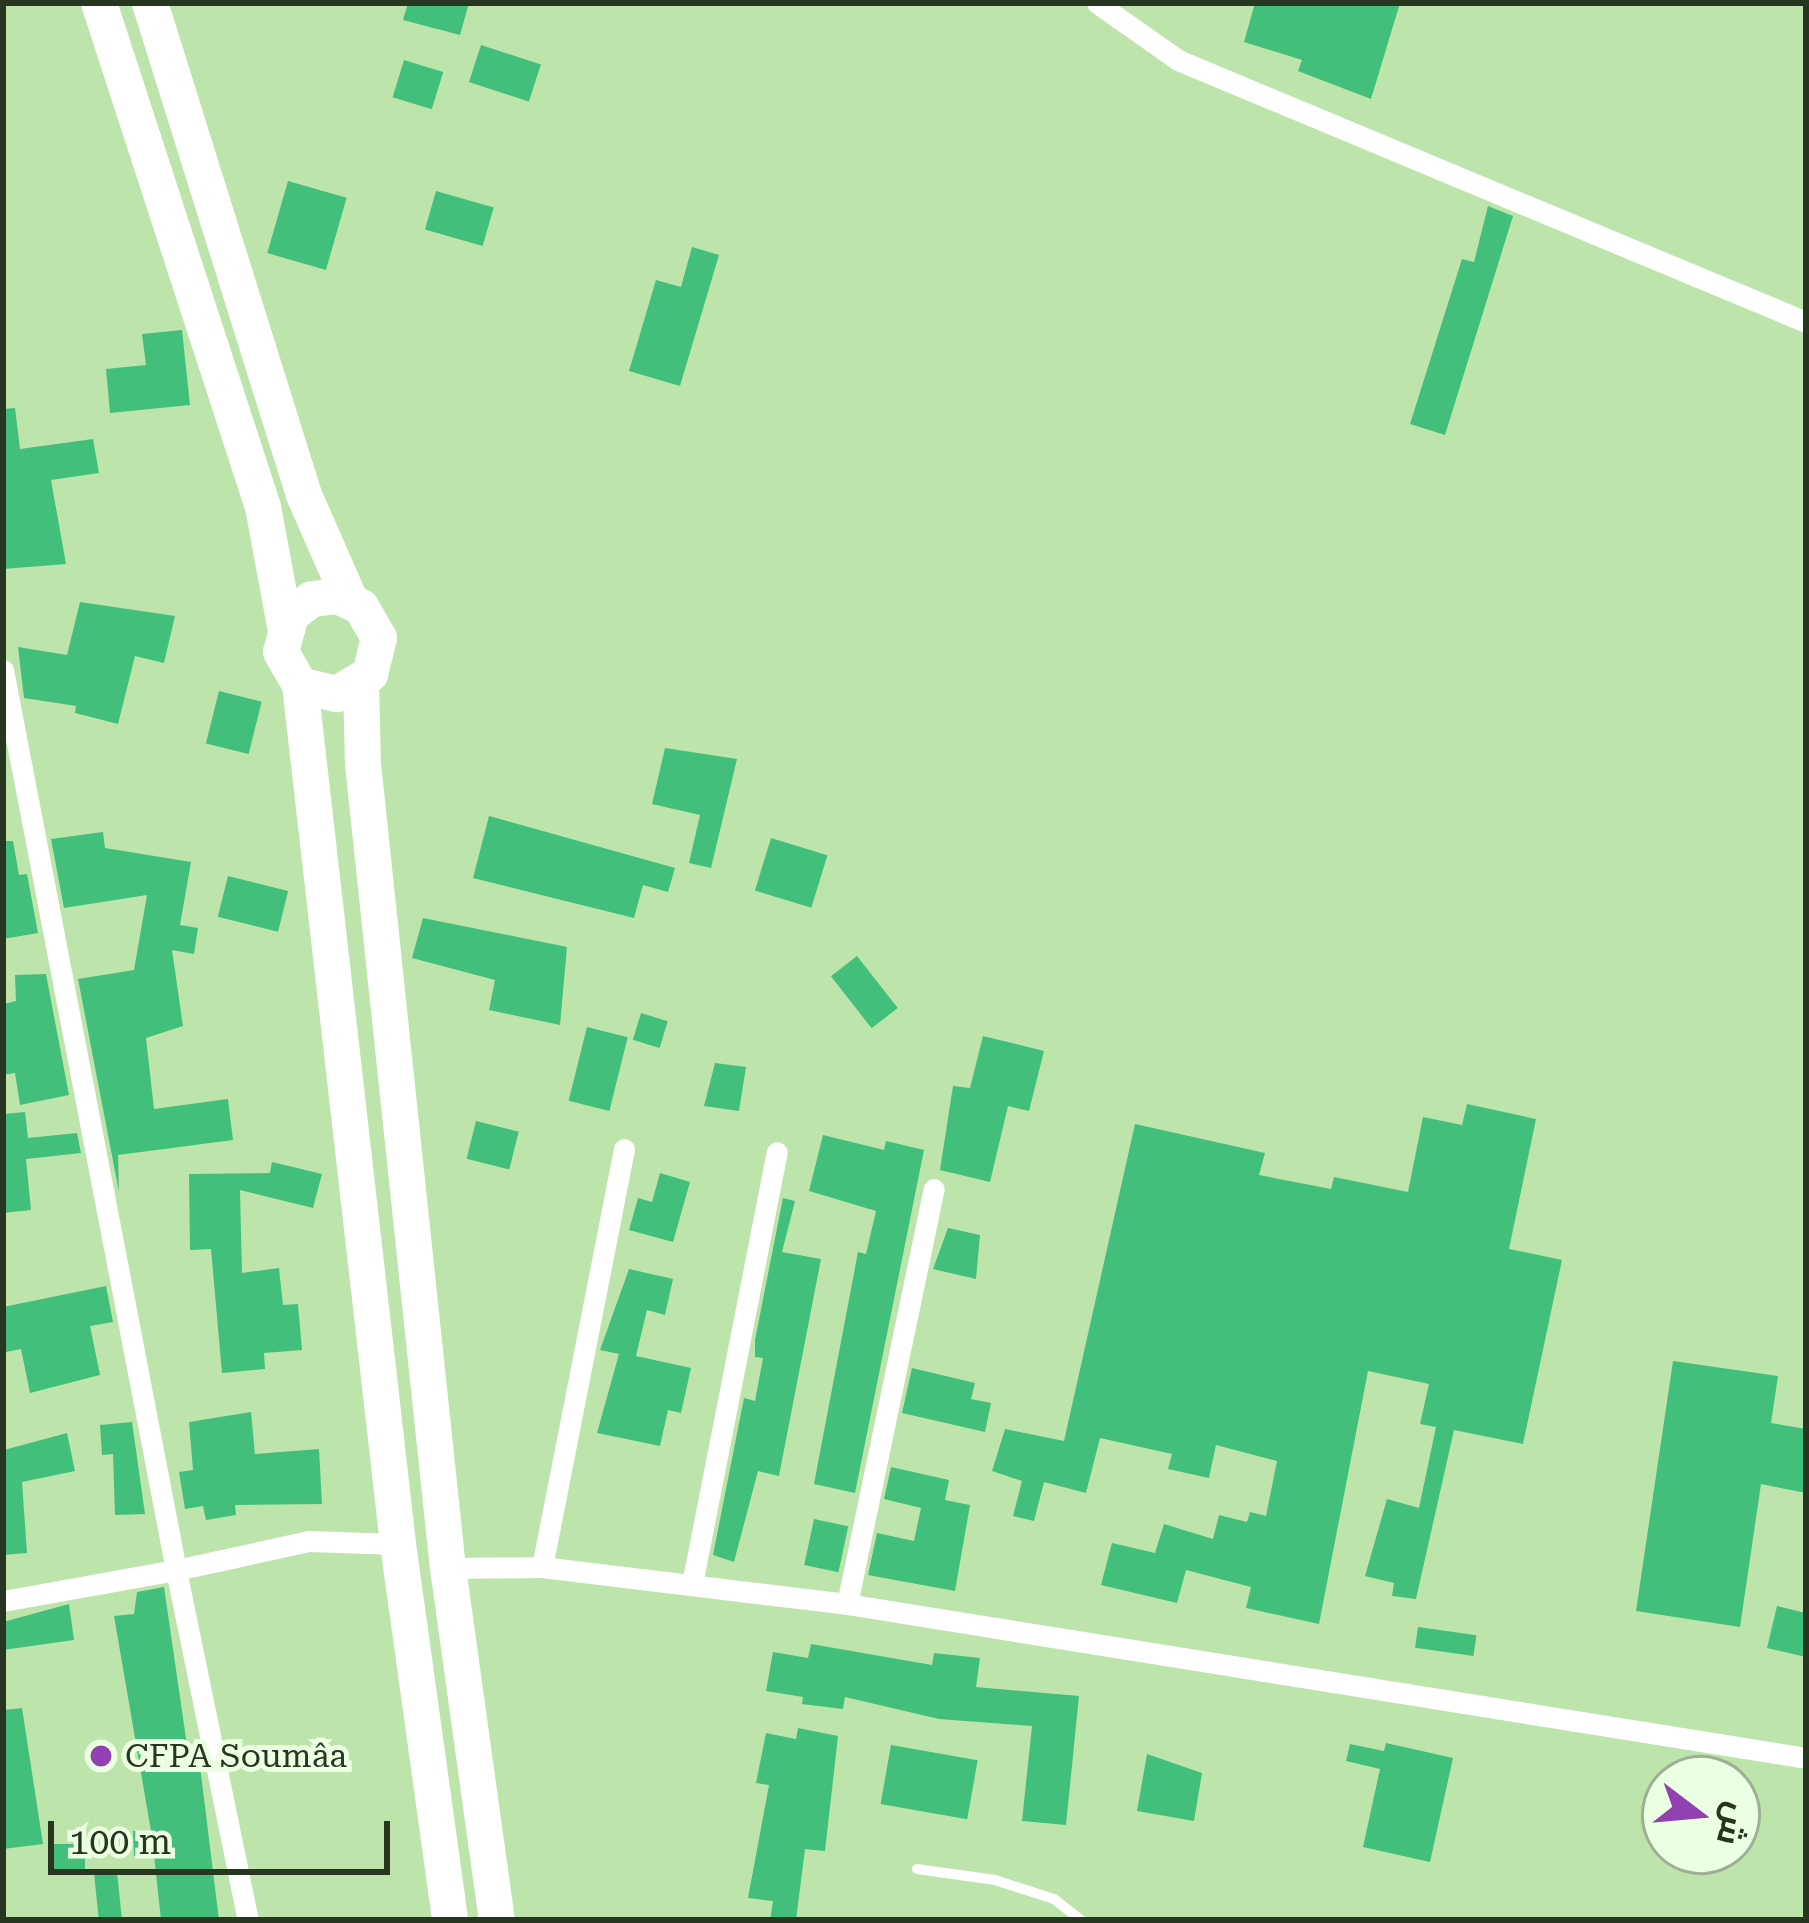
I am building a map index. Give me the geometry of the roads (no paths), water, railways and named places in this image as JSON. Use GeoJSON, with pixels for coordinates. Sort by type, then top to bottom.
{"type":"FeatureCollection","features":[{"type":"Feature","properties":{"kind":"highway"},"geometry":{"type":"LineString","coordinates":[[99,3],[262,507],[285,626],[281,652],[300,685],[398,1544],[450,1920]]}},
{"type":"Feature","properties":{"kind":"highway"},"geometry":{"type":"LineString","coordinates":[[149,3],[304,495],[350,600],[379,638],[376,663],[361,683],[324,694],[300,685]]}},
{"type":"Feature","properties":{"kind":"highway"},"geometry":{"type":"LineString","coordinates":[[285,626],[312,599],[350,600]]}},
{"type":"Feature","properties":{"kind":"highway"},"geometry":{"type":"LineString","coordinates":[[361,683],[363,764],[448,1568],[497,1920]]}},
{"type":"Feature","properties":{"kind":"street"},"geometry":{"type":"LineString","coordinates":[[1096,3],[1178,59],[1806,322]]}},
{"type":"Feature","properties":{"kind":"street"},"geometry":{"type":"LineString","coordinates":[[3,670],[248,1920]]}},
{"type":"Feature","properties":{"kind":"street"},"geometry":{"type":"LineString","coordinates":[[542,1567],[624,1149]]}},
{"type":"Feature","properties":{"kind":"street"},"geometry":{"type":"LineString","coordinates":[[692,1584],[777,1152]]}},
{"type":"Feature","properties":{"kind":"street"},"geometry":{"type":"LineString","coordinates":[[847,1604],[934,1189]]}},
{"type":"Feature","properties":{"kind":"street"},"geometry":{"type":"LineString","coordinates":[[3,1601],[291,1544],[398,1544]]}},
{"type":"Feature","properties":{"kind":"street"},"geometry":{"type":"LineString","coordinates":[[448,1568],[542,1567],[847,1604],[1806,1758]]}},
{"type":"Feature","properties":{"kind":"lane"},"geometry":{"type":"LineString","coordinates":[[917,1869],[995,1880],[1054,1899],[1082,1920]]}},
{"type":"Feature","properties":{"kind":"place","name":"CFPA Soumâa"},"geometry":{"type":"Point","coordinates":[101,1756]}}]}
